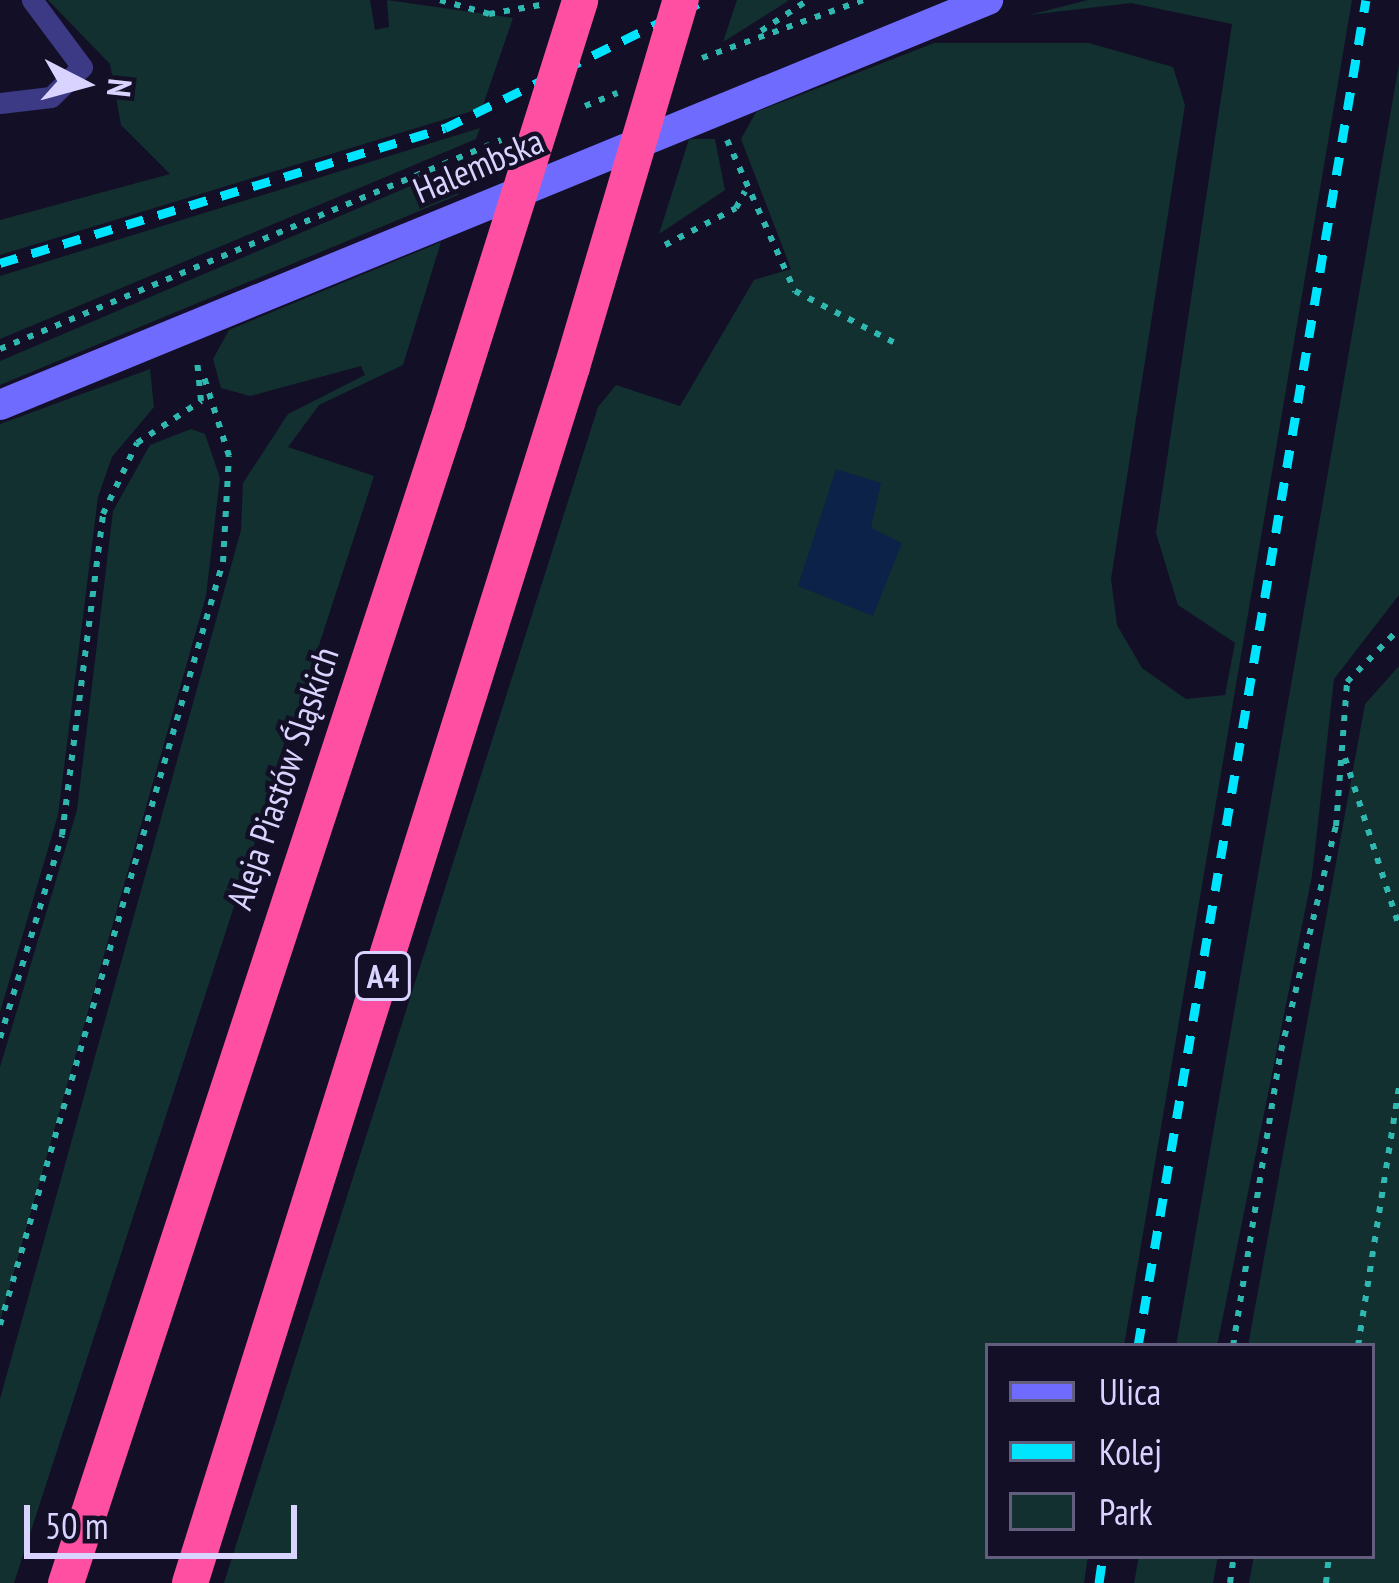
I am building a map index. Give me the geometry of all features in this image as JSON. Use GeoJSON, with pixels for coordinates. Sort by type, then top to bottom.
{"type":"FeatureCollection","features":[{"type":"Feature","properties":{"kind":"highway","name":"Aleja Piastów Śląskich"},"geometry":{"type":"LineString","coordinates":[[66,1583],[580,0]]}},
{"type":"Feature","properties":{"kind":"highway","name":"A4"},"geometry":{"type":"LineString","coordinates":[[190,1583],[572,367],[681,0]]}},
{"type":"Feature","properties":{"kind":"street","name":"Halembska"},"geometry":{"type":"LineString","coordinates":[[0,405],[988,0]]}},
{"type":"Feature","properties":{"kind":"lane"},"geometry":{"type":"LineString","coordinates":[[0,103],[51,97],[82,68],[32,0]]}},
{"type":"Feature","properties":{"kind":"path"},"geometry":{"type":"LineString","coordinates":[[440,0],[489,14],[557,0]]}},
{"type":"Feature","properties":{"kind":"path"},"geometry":{"type":"LineString","coordinates":[[746,40],[808,0]]}},
{"type":"Feature","properties":{"kind":"path"},"geometry":{"type":"LineString","coordinates":[[682,67],[862,0]]}},
{"type":"Feature","properties":{"kind":"path"},"geometry":{"type":"LineString","coordinates":[[575,110],[639,84]]}},
{"type":"Feature","properties":{"kind":"path"},"geometry":{"type":"LineString","coordinates":[[716,108],[745,191],[795,291],[896,343]]}},
{"type":"Feature","properties":{"kind":"path"},"geometry":{"type":"LineString","coordinates":[[0,349],[511,136]]}},
{"type":"Feature","properties":{"kind":"path"},"geometry":{"type":"LineString","coordinates":[[665,245],[736,208],[745,191]]}},
{"type":"Feature","properties":{"kind":"path"},"geometry":{"type":"LineString","coordinates":[[0,1325],[223,562],[229,456],[184,329]]}},
{"type":"Feature","properties":{"kind":"path"},"geometry":{"type":"LineString","coordinates":[[0,1038],[62,835],[103,514],[137,443],[200,400],[203,374]]}},
{"type":"Feature","properties":{"kind":"path"},"geometry":{"type":"LineString","coordinates":[[1234,1343],[1344,754],[1347,682],[1399,629]]}},
{"type":"Feature","properties":{"kind":"path"},"geometry":{"type":"LineString","coordinates":[[1344,754],[1399,926]]}},
{"type":"Feature","properties":{"kind":"path"},"geometry":{"type":"LineString","coordinates":[[1358,1343],[1399,1088]]}},
{"type":"Feature","properties":{"kind":"green space"},"geometry":{"type":"Polygon","coordinates":[[[48,0],[370,0],[375,30],[389,27],[387,0],[513,18],[482,108],[0,255],[0,220],[170,174],[121,125],[110,64],[48,0]]]}},
{"type":"Feature","properties":{"kind":"green space"},"geometry":{"type":"Polygon","coordinates":[[[737,0],[787,0],[788,1],[723,42],[737,0]]]}},
{"type":"Feature","properties":{"kind":"green space"},"geometry":{"type":"Polygon","coordinates":[[[1088,0],[1352,0],[1125,1343],[985,1343],[985,1559],[1088,1559],[1084,1583],[224,1583],[598,407],[616,385],[680,406],[754,280],[791,269],[741,139],[756,112],[934,43],[1089,43],[1173,67],[1185,105],[1111,579],[1117,625],[1142,668],[1186,699],[1225,695],[1235,643],[1178,605],[1156,533],[1232,24],[1131,3],[1029,15],[1088,0]]]}},
{"type":"Feature","properties":{"kind":"green space"},"geometry":{"type":"Polygon","coordinates":[[[1399,64],[1399,595],[1334,679],[1312,876],[1218,1343],[1177,1343],[1399,64]]]}},
{"type":"Feature","properties":{"kind":"green space"},"geometry":{"type":"Polygon","coordinates":[[[480,128],[476,139],[0,339],[0,276],[480,128]]]}},
{"type":"Feature","properties":{"kind":"green space"},"geometry":{"type":"Polygon","coordinates":[[[689,139],[715,139],[725,190],[659,234],[689,139]]]}},
{"type":"Feature","properties":{"kind":"green space"},"geometry":{"type":"Polygon","coordinates":[[[469,161],[458,195],[0,385],[0,361],[469,161]]]}},
{"type":"Feature","properties":{"kind":"green space"},"geometry":{"type":"Polygon","coordinates":[[[441,242],[403,365],[319,405],[288,447],[374,476],[14,1583],[0,1583],[0,1399],[241,530],[243,483],[288,414],[365,375],[361,366],[250,396],[221,388],[213,359],[229,330],[441,242]]]}},
{"type":"Feature","properties":{"kind":"green space"},"geometry":{"type":"Polygon","coordinates":[[[150,369],[154,407],[112,457],[98,497],[58,815],[0,1012],[0,424],[150,369]]]}},
{"type":"Feature","properties":{"kind":"green space"},"geometry":{"type":"Polygon","coordinates":[[[191,429],[205,434],[220,478],[206,596],[0,1321],[0,1067],[77,810],[113,511],[150,445],[191,429]]]}},
{"type":"Feature","properties":{"kind":"green space"},"geometry":{"type":"Polygon","coordinates":[[[1399,666],[1399,1583],[1249,1583],[1253,1559],[1375,1559],[1375,1343],[1249,1343],[1365,704],[1399,666]]]}},
{"type":"Feature","properties":{"kind":"green space"},"geometry":{"type":"Polygon","coordinates":[[[1138,1559],[1217,1559],[1213,1583],[1134,1583],[1138,1559]]]}},
{"type":"Feature","properties":{"kind":"water"},"geometry":{"type":"Polygon","coordinates":[[[836,469],[881,483],[871,528],[902,543],[873,616],[798,586],[836,469]]]}},
{"type":"Feature","properties":{"kind":"railway"},"geometry":{"type":"LineString","coordinates":[[0,263],[445,128],[705,0]]}},
{"type":"Feature","properties":{"kind":"railway"},"geometry":{"type":"LineString","coordinates":[[1139,1343],[1366,0]]}},
{"type":"Feature","properties":{"kind":"railway"},"geometry":{"type":"LineString","coordinates":[[1099,1583],[1103,1559]]}}]}
